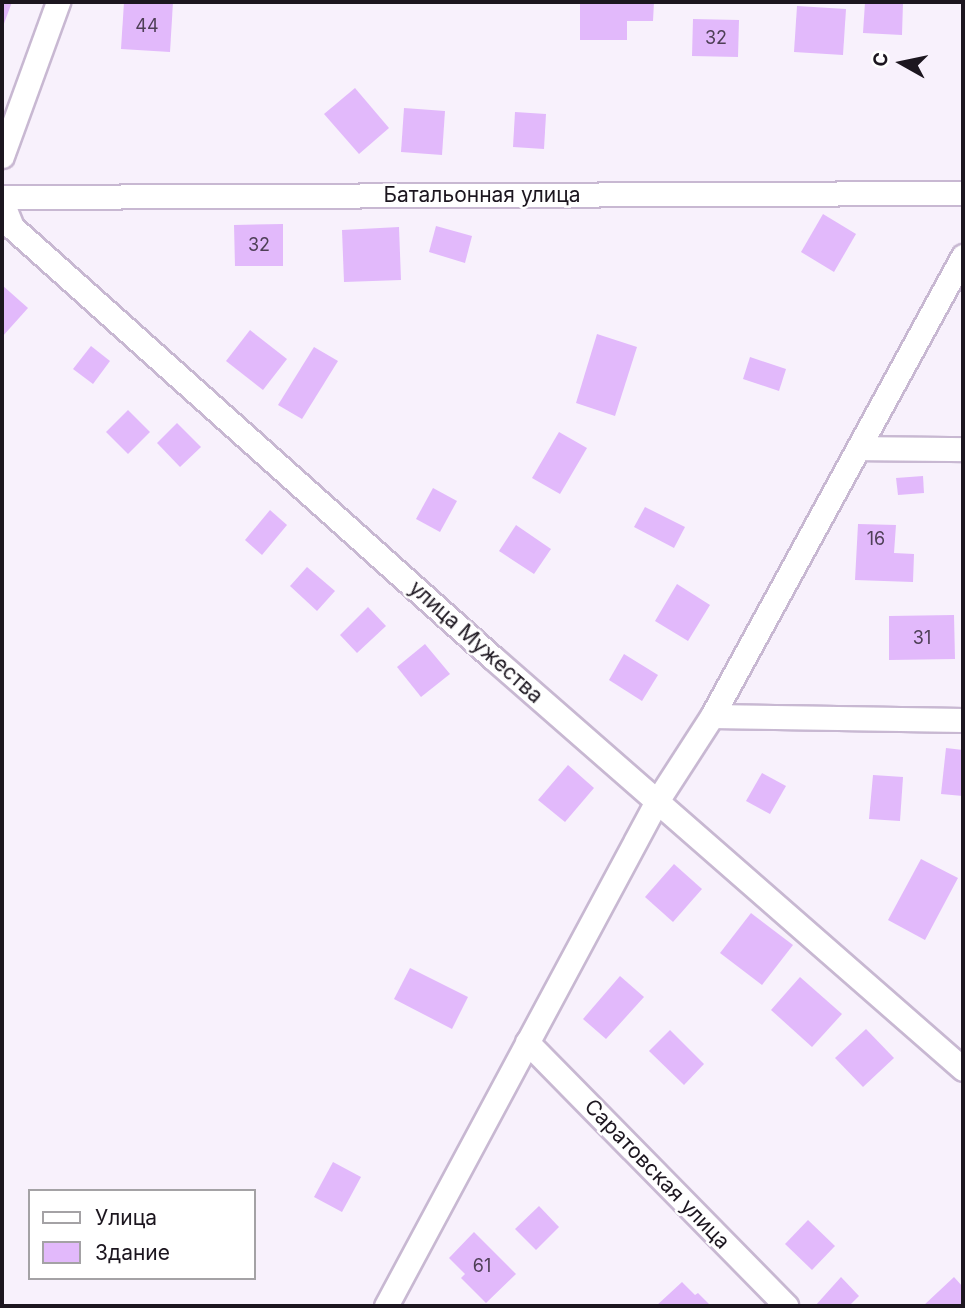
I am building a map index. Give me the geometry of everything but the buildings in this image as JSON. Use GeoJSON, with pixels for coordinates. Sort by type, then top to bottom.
{"type":"FeatureCollection","features":[{"type":"Feature","properties":{"kind":"street"},"geometry":{"type":"LineString","coordinates":[[2,156],[58,2]]}},
{"type":"Feature","properties":{"kind":"street","name":"Батальонная улица"},"geometry":{"type":"LineString","coordinates":[[2,197],[963,193]]}},
{"type":"Feature","properties":{"kind":"street","name":"улица Мужества"},"geometry":{"type":"LineString","coordinates":[[2,202],[12,227],[657,801],[963,1069]]}},
{"type":"Feature","properties":{"kind":"street"},"geometry":{"type":"LineString","coordinates":[[394,1302],[527,1042],[657,801],[712,716],[963,256]]}},
{"type":"Feature","properties":{"kind":"street"},"geometry":{"type":"LineString","coordinates":[[859,448],[963,449]]}},
{"type":"Feature","properties":{"kind":"street"},"geometry":{"type":"LineString","coordinates":[[712,716],[963,720]]}},
{"type":"Feature","properties":{"kind":"street","name":"Саратовская улица"},"geometry":{"type":"LineString","coordinates":[[527,1042],[786,1306]]}}]}
